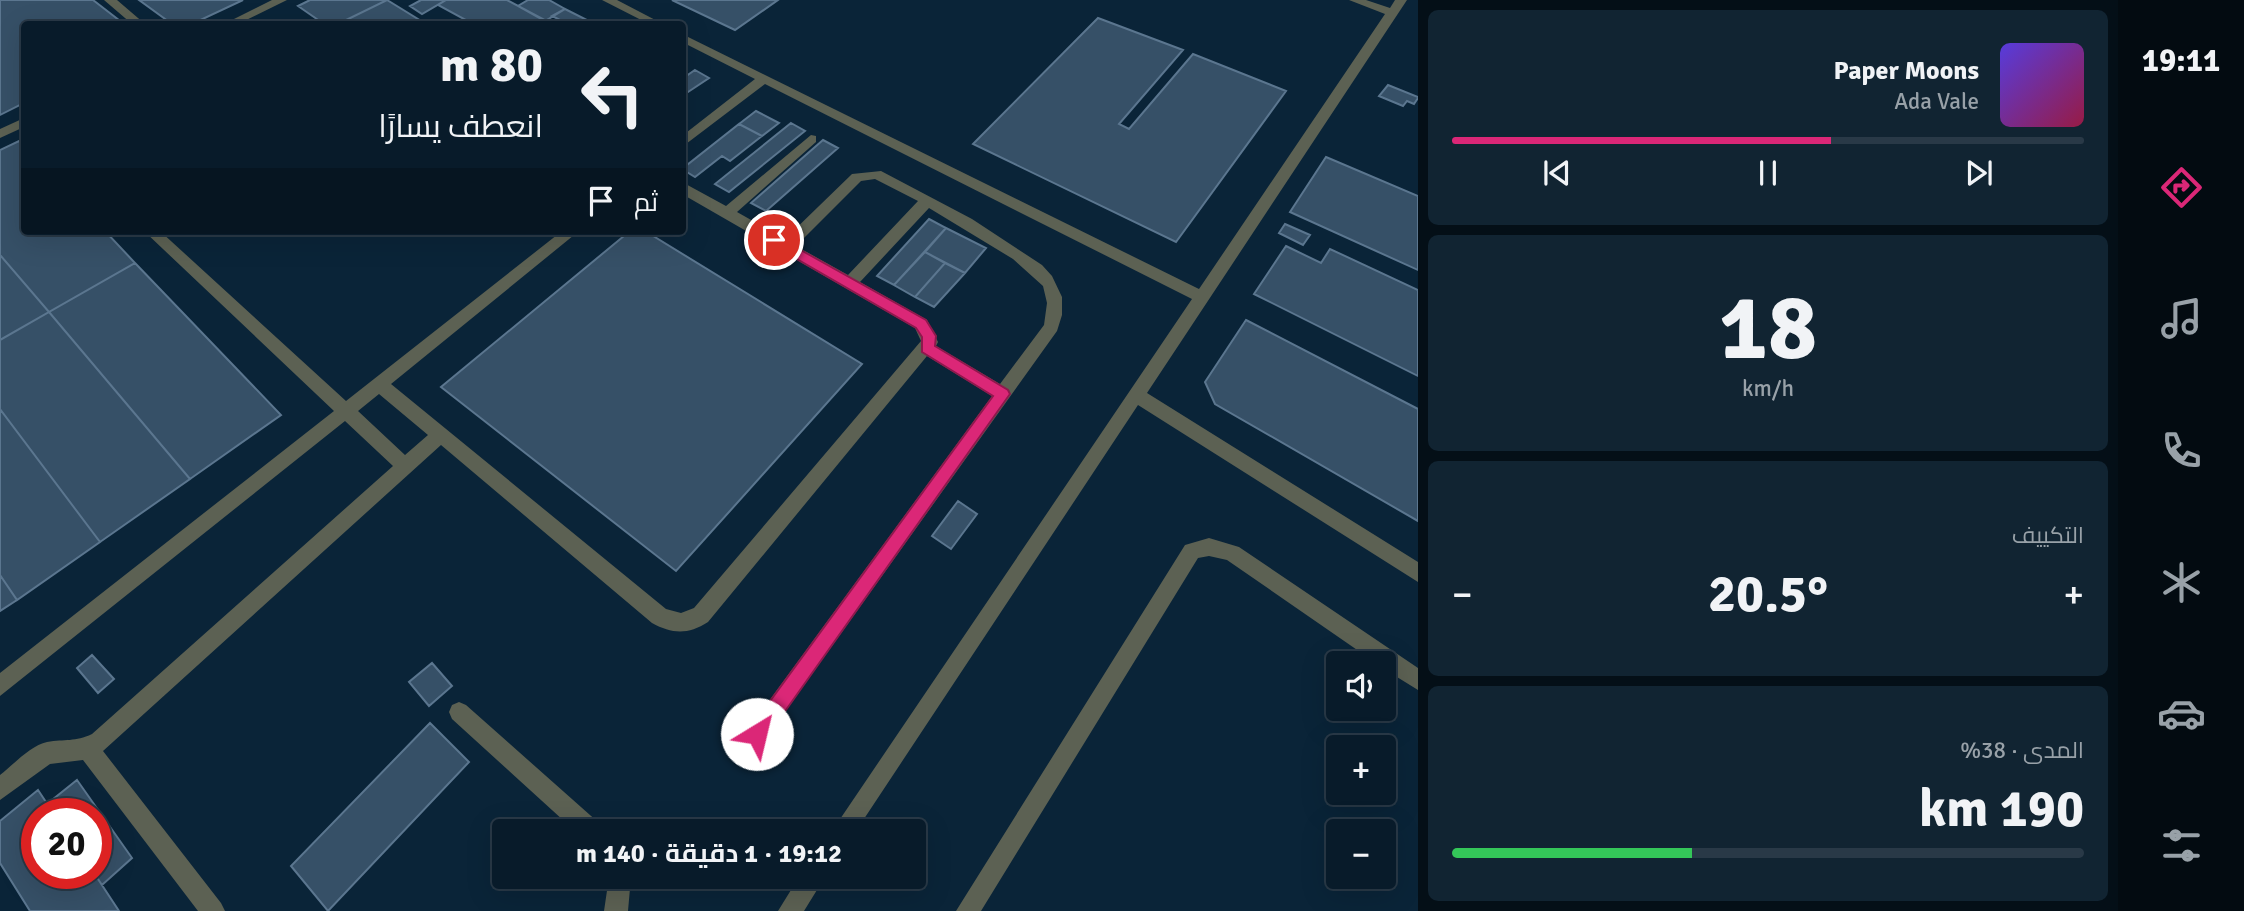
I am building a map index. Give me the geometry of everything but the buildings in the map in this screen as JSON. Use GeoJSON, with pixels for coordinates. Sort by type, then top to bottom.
{"type":"FeatureCollection","features":[{"type":"Feature","properties":{"kind":"street"},"geometry":{"type":"LineString","coordinates":[[110,0],[135,21]]}},
{"type":"Feature","properties":{"kind":"street"},"geometry":{"type":"LineString","coordinates":[[236,21],[281,0]]}},
{"type":"Feature","properties":{"kind":"street"},"geometry":{"type":"LineString","coordinates":[[608,0],[651,21]]}},
{"type":"Feature","properties":{"kind":"street"},"geometry":{"type":"LineString","coordinates":[[852,819],[1397,6],[1355,0]]}},
{"type":"Feature","properties":{"kind":"street"},"geometry":{"type":"LineString","coordinates":[[686,39],[1203,298]]}},
{"type":"Feature","properties":{"kind":"street"},"geometry":{"type":"LineString","coordinates":[[686,140],[764,78]]}},
{"type":"Feature","properties":{"kind":"street"},"geometry":{"type":"LineString","coordinates":[[0,134],[21,124]]}},
{"type":"Feature","properties":{"kind":"street"},"geometry":{"type":"LineString","coordinates":[[727,212],[811,139]]}},
{"type":"Feature","properties":{"kind":"street"},"geometry":{"type":"LineString","coordinates":[[757,734],[1051,327],[1055,312],[1054,296],[1035,266],[883,177],[862,174],[786,247]]}},
{"type":"Feature","properties":{"kind":"street"},"geometry":{"type":"LineString","coordinates":[[379,384],[659,616],[681,624],[701,615],[927,348],[929,336],[921,324],[686,189]]}},
{"type":"Feature","properties":{"kind":"street"},"geometry":{"type":"LineString","coordinates":[[849,284],[926,202]]}},
{"type":"Feature","properties":{"kind":"street"},"geometry":{"type":"LineString","coordinates":[[155,235],[405,466]]}},
{"type":"Feature","properties":{"kind":"street"},"geometry":{"type":"LineString","coordinates":[[0,686],[567,235]]}},
{"type":"Feature","properties":{"kind":"street"},"geometry":{"type":"LineString","coordinates":[[927,348],[1002,394]]}},
{"type":"Feature","properties":{"kind":"street"},"geometry":{"type":"LineString","coordinates":[[1138,396],[1418,573]]}},
{"type":"Feature","properties":{"kind":"street"},"geometry":{"type":"LineString","coordinates":[[0,789],[46,752],[88,749],[100,742],[440,435]]}},
{"type":"Feature","properties":{"kind":"street"},"geometry":{"type":"LineString","coordinates":[[968,911],[1192,551],[1209,547],[1232,553],[1418,680]]}},
{"type":"Feature","properties":{"kind":"street"},"geometry":{"type":"LineString","coordinates":[[459,712],[578,819]]}},
{"type":"Feature","properties":{"kind":"street"},"geometry":{"type":"LineString","coordinates":[[88,749],[213,911]]}},
{"type":"Feature","properties":{"kind":"street"},"geometry":{"type":"LineString","coordinates":[[616,911],[619,889]]}},
{"type":"Feature","properties":{"kind":"street"},"geometry":{"type":"LineString","coordinates":[[790,911],[805,889]]}},
{"type":"Feature","properties":{"kind":"route"},"geometry":{"type":"LineString","coordinates":[[757,734],[1002,394],[927,348],[929,336],[921,324],[774,240]]}}]}
